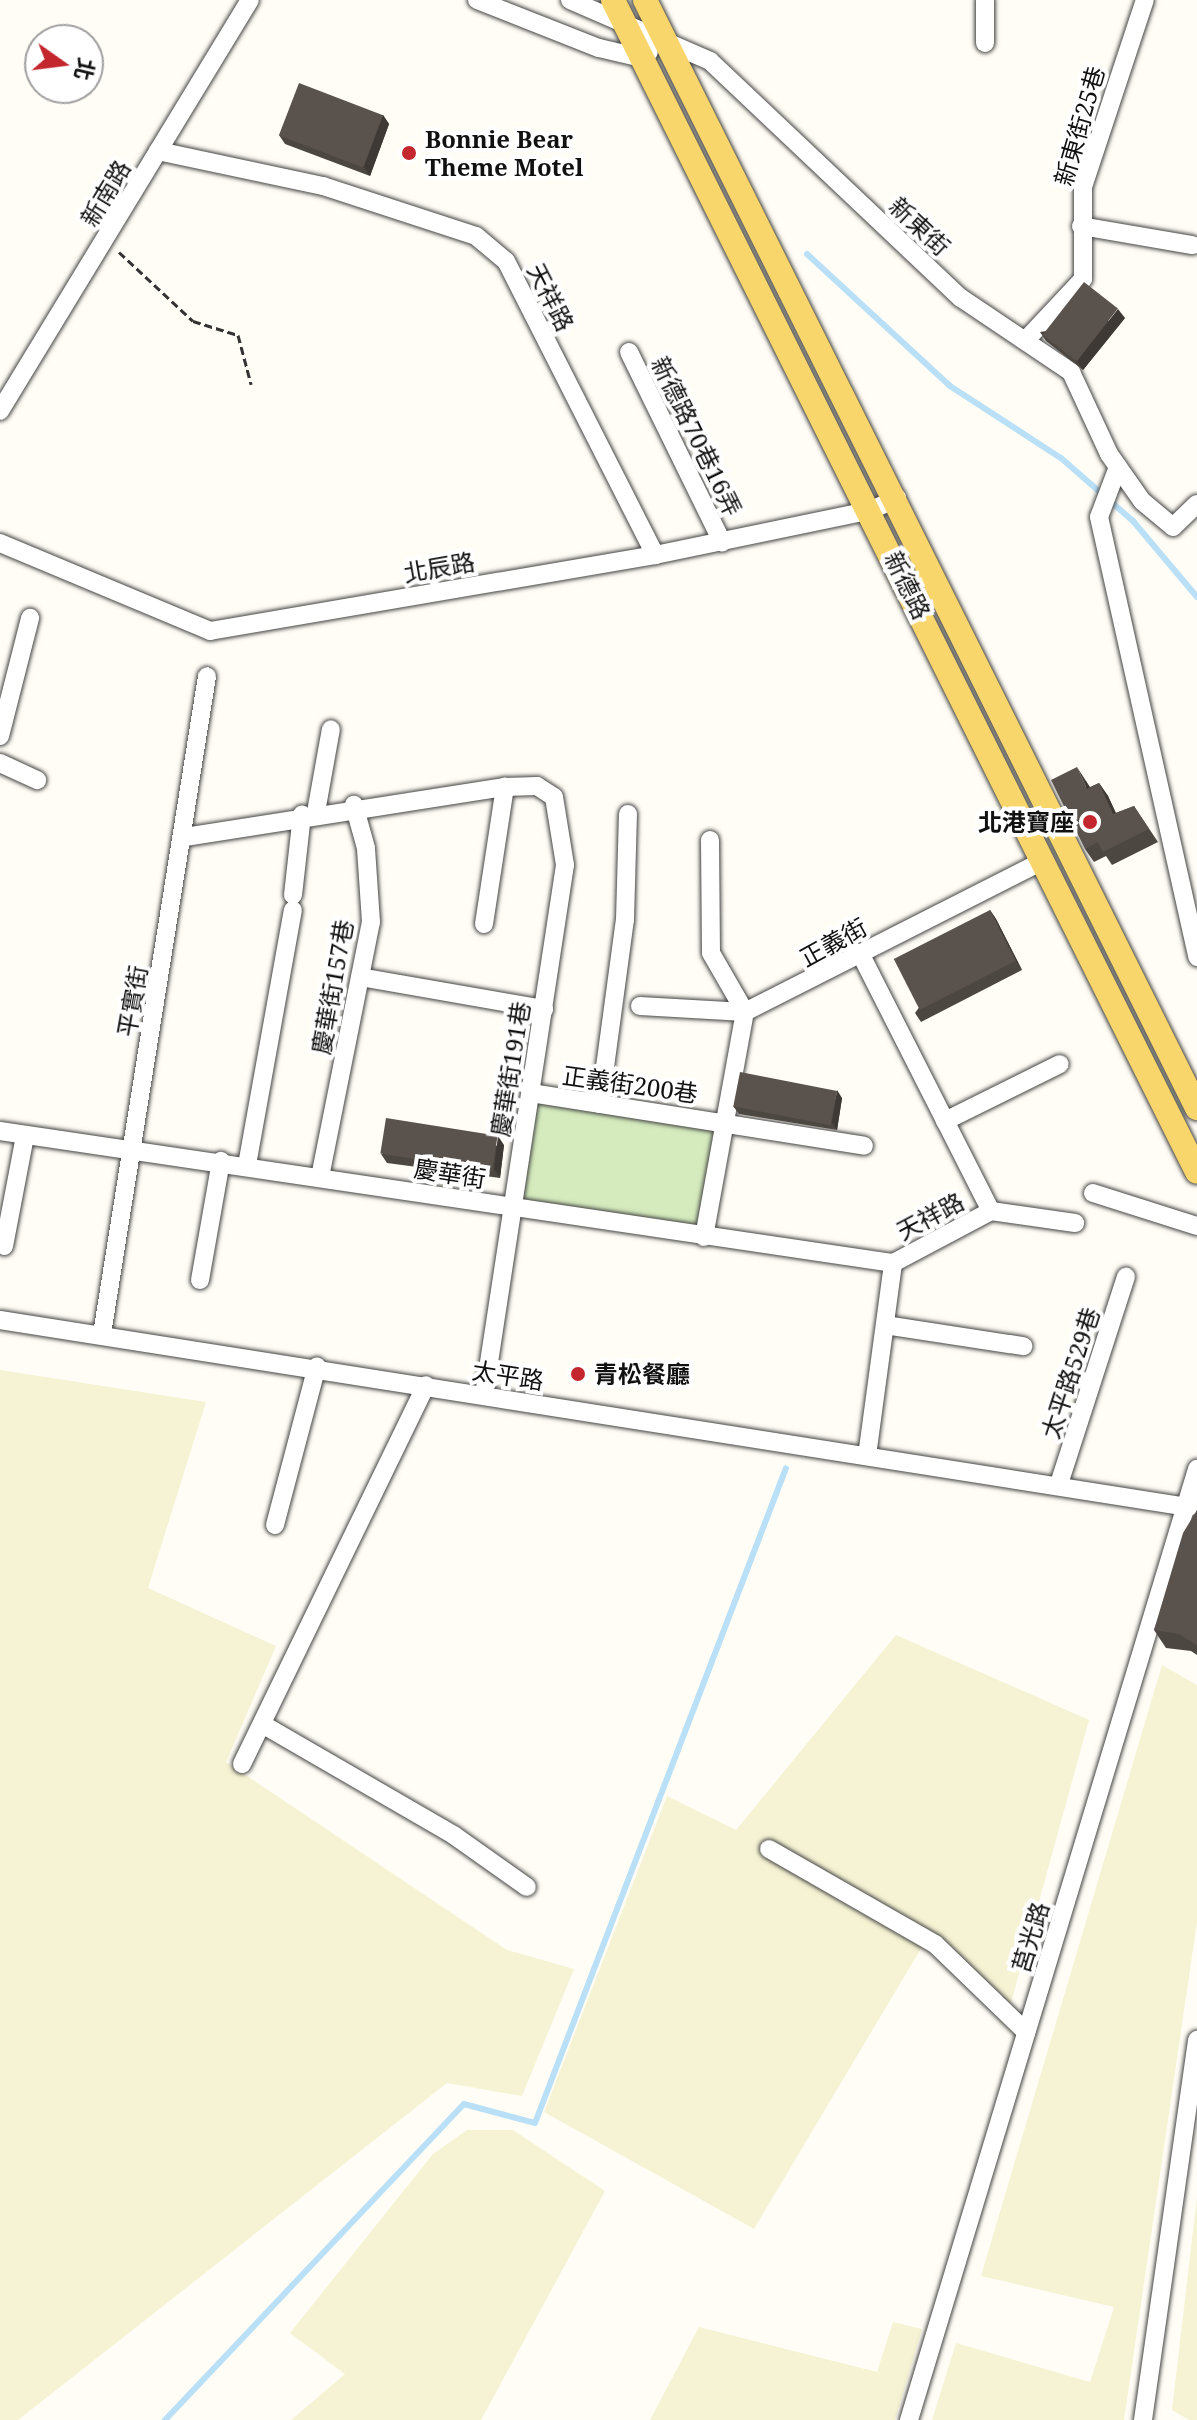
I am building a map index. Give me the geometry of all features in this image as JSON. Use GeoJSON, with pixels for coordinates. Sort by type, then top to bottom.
{"type":"FeatureCollection","features":[{"type":"Feature","properties":{"kind":"main road","name":"新德路"},"geometry":{"type":"LineString","coordinates":[[645,0],[897,498],[1197,1108]]}},
{"type":"Feature","properties":{"kind":"main road","name":"新德路"},"geometry":{"type":"LineString","coordinates":[[618,10],[872,510],[1042,861],[1194,1158]]}},
{"type":"Feature","properties":{"kind":"street","name":"新南路"},"geometry":{"type":"LineString","coordinates":[[0,411],[250,0]]}},
{"type":"Feature","properties":{"kind":"street"},"geometry":{"type":"LineString","coordinates":[[477,0],[642,58],[663,39]]}},
{"type":"Feature","properties":{"kind":"street","name":"新東街"},"geometry":{"type":"LineString","coordinates":[[570,0],[618,10],[663,39],[710,61],[961,298],[1071,372],[1118,467],[1173,527],[1197,504]]}},
{"type":"Feature","properties":{"kind":"street"},"geometry":{"type":"LineString","coordinates":[[985,0],[985,43]]}},
{"type":"Feature","properties":{"kind":"street","name":"新東街25巷"},"geometry":{"type":"LineString","coordinates":[[1025,341],[1083,279],[1083,187],[1145,0]]}},
{"type":"Feature","properties":{"kind":"street","name":"天祥路"},"geometry":{"type":"LineString","coordinates":[[158,151],[323,186],[476,236],[506,261],[655,555]]}},
{"type":"Feature","properties":{"kind":"street"},"geometry":{"type":"LineString","coordinates":[[1081,226],[1192,245]]}},
{"type":"Feature","properties":{"kind":"street","name":"新德路70巷16弄"},"geometry":{"type":"LineString","coordinates":[[629,352],[722,542]]}},
{"type":"Feature","properties":{"kind":"street"},"geometry":{"type":"LineString","coordinates":[[1118,467],[1099,517],[1197,957]]}},
{"type":"Feature","properties":{"kind":"street","name":"北辰路"},"geometry":{"type":"LineString","coordinates":[[0,543],[210,631],[655,555],[872,510],[897,498]]}},
{"type":"Feature","properties":{"kind":"street"},"geometry":{"type":"LineString","coordinates":[[0,736],[30,618]]}},
{"type":"Feature","properties":{"kind":"street","name":"平實街"},"geometry":{"type":"LineString","coordinates":[[102,1334],[185,837],[207,676]]}},
{"type":"Feature","properties":{"kind":"street"},"geometry":{"type":"LineString","coordinates":[[247,1165],[309,814],[331,729]]}},
{"type":"Feature","properties":{"kind":"street"},"geometry":{"type":"LineString","coordinates":[[0,763],[37,780]]}},
{"type":"Feature","properties":{"kind":"street","name":"慶華街191巷"},"geometry":{"type":"LineString","coordinates":[[484,1395],[565,865],[554,797],[537,786],[505,787]]}},
{"type":"Feature","properties":{"kind":"street"},"geometry":{"type":"LineString","coordinates":[[185,837],[354,805],[505,787],[484,924]]}},
{"type":"Feature","properties":{"kind":"street","name":"慶華街157巷"},"geometry":{"type":"LineString","coordinates":[[320,1177],[371,922],[366,848],[354,805]]}},
{"type":"Feature","properties":{"kind":"street"},"geometry":{"type":"LineString","coordinates":[[600,1104],[625,920],[628,814]]}},
{"type":"Feature","properties":{"kind":"street"},"geometry":{"type":"LineString","coordinates":[[704,1237],[745,1012],[711,953],[710,840]]}},
{"type":"Feature","properties":{"kind":"street","name":"正義街"},"geometry":{"type":"LineString","coordinates":[[745,1012],[1042,861]]}},
{"type":"Feature","properties":{"kind":"street","name":"天祥路"},"geometry":{"type":"LineString","coordinates":[[860,953],[991,1211],[893,1263],[867,1456]]}},
{"type":"Feature","properties":{"kind":"street"},"geometry":{"type":"LineString","coordinates":[[360,977],[544,1009]]}},
{"type":"Feature","properties":{"kind":"street"},"geometry":{"type":"LineString","coordinates":[[640,1006],[745,1012]]}},
{"type":"Feature","properties":{"kind":"street"},"geometry":{"type":"LineString","coordinates":[[945,1121],[1060,1064]]}},
{"type":"Feature","properties":{"kind":"street","name":"正義街200巷"},"geometry":{"type":"LineString","coordinates":[[531,1093],[723,1122]]}},
{"type":"Feature","properties":{"kind":"street"},"geometry":{"type":"LineString","coordinates":[[723,1122],[864,1146]]}},
{"type":"Feature","properties":{"kind":"street","name":"慶華街"},"geometry":{"type":"LineString","coordinates":[[0,1131],[131,1153],[221,1161],[704,1237],[893,1263]]}},
{"type":"Feature","properties":{"kind":"street"},"geometry":{"type":"LineString","coordinates":[[4,1246],[25,1136]]}},
{"type":"Feature","properties":{"kind":"street"},"geometry":{"type":"LineString","coordinates":[[200,1280],[221,1161]]}},
{"type":"Feature","properties":{"kind":"street"},"geometry":{"type":"LineString","coordinates":[[1093,1193],[1197,1226]]}},
{"type":"Feature","properties":{"kind":"street"},"geometry":{"type":"LineString","coordinates":[[991,1211],[1075,1223]]}},
{"type":"Feature","properties":{"kind":"street","name":"太平路529巷"},"geometry":{"type":"LineString","coordinates":[[1059,1484],[1126,1277]]}},
{"type":"Feature","properties":{"kind":"street","name":"太平路"},"geometry":{"type":"LineString","coordinates":[[0,1320],[317,1366],[867,1456],[1192,1505]]}},
{"type":"Feature","properties":{"kind":"street"},"geometry":{"type":"LineString","coordinates":[[885,1325],[1023,1346]]}},
{"type":"Feature","properties":{"kind":"street"},"geometry":{"type":"LineString","coordinates":[[275,1525],[317,1366]]}},
{"type":"Feature","properties":{"kind":"street"},"geometry":{"type":"LineString","coordinates":[[242,1764],[426,1385]]}},
{"type":"Feature","properties":{"kind":"street","name":"莒光路"},"geometry":{"type":"LineString","coordinates":[[909,2420],[1026,2032],[1192,1505],[1197,1469]]}},
{"type":"Feature","properties":{"kind":"street"},"geometry":{"type":"LineString","coordinates":[[262,1724],[455,1836],[527,1887]]}},
{"type":"Feature","properties":{"kind":"street"},"geometry":{"type":"LineString","coordinates":[[769,1849],[935,1944],[1026,2032]]}},
{"type":"Feature","properties":{"kind":"street"},"geometry":{"type":"LineString","coordinates":[[1143,2420],[1197,2040]]}},
{"type":"Feature","properties":{"kind":"path"},"geometry":{"type":"LineString","coordinates":[[104,239],[193,321],[238,335],[251,384]]}},
{"type":"Feature","properties":{"kind":"shaded area"},"geometry":{"type":"Polygon","coordinates":[[[0,1370],[206,1402],[148,1588],[276,1646],[226,1762],[507,1950],[574,1969],[522,2096],[447,2083],[18,2420],[0,2420],[0,1370]]]}},
{"type":"Feature","properties":{"kind":"shaded area"},"geometry":{"type":"Polygon","coordinates":[[[896,1635],[1089,1720],[1009,2010],[926,1940],[754,2229],[544,2112],[667,1796],[736,1830],[896,1635]]]}},
{"type":"Feature","properties":{"kind":"shaded area"},"geometry":{"type":"Polygon","coordinates":[[[1162,1665],[1197,1685],[1197,1922],[1124,2420],[932,2420],[956,2343],[1090,2382],[1114,2307],[981,2276],[1162,1665]]]}},
{"type":"Feature","properties":{"kind":"shaded area"},"geometry":{"type":"Polygon","coordinates":[[[467,2130],[513,2130],[605,2191],[481,2420],[291,2420],[345,2374],[290,2333],[433,2154],[467,2130]]]}},
{"type":"Feature","properties":{"kind":"shaded area"},"geometry":{"type":"Polygon","coordinates":[[[1197,2197],[1197,2420],[1189,2420],[1172,2410],[1197,2197]]]}},
{"type":"Feature","properties":{"kind":"shaded area"},"geometry":{"type":"Polygon","coordinates":[[[893,2322],[922,2329],[895,2420],[650,2420],[699,2327],[877,2372],[893,2322]]]}},
{"type":"Feature","properties":{"kind":"green space"},"geometry":{"type":"Polygon","coordinates":[[[531,1093],[723,1123],[705,1237],[513,1207],[531,1093]]]}},
{"type":"Feature","properties":{"kind":"building"},"geometry":{"type":"Polygon","coordinates":[[[299,83],[383,115],[363,168],[279,135],[299,83]]]}},
{"type":"Feature","properties":{"kind":"building"},"geometry":{"type":"Polygon","coordinates":[[[1084,282],[1118,308],[1077,361],[1043,335],[1084,282]]]}},
{"type":"Feature","properties":{"kind":"building","name":"北港寶座"},"geometry":{"type":"Polygon","coordinates":[[[1077,767],[1087,789],[1099,783],[1113,814],[1134,806],[1149,829],[1103,852],[1098,842],[1085,849],[1051,780],[1077,767]]]}},
{"type":"Feature","properties":{"kind":"building"},"geometry":{"type":"Polygon","coordinates":[[[990,910],[1016,961],[920,1010],[894,959],[990,910]]]}},
{"type":"Feature","properties":{"kind":"building"},"geometry":{"type":"Polygon","coordinates":[[[740,1072],[837,1091],[831,1125],[733,1106],[740,1072]]]}},
{"type":"Feature","properties":{"kind":"building"},"geometry":{"type":"Polygon","coordinates":[[[386,1118],[498,1136],[492,1171],[380,1154],[386,1118]]]}},
{"type":"Feature","properties":{"kind":"building"},"geometry":{"type":"Polygon","coordinates":[[[1197,1510],[1197,1645],[1179,1634],[1154,1630],[1183,1533],[1197,1510]]]}},
{"type":"Feature","properties":{"kind":"waterway"},"geometry":{"type":"LineString","coordinates":[[807,254],[950,386],[1061,458],[1133,521],[1197,597]]}},
{"type":"Feature","properties":{"kind":"waterway"},"geometry":{"type":"LineString","coordinates":[[165,2420],[464,2104],[535,2123],[786,1468]]}},
{"type":"Feature","properties":{"kind":"place","name":"Bonnie Bear Theme Motel"},"geometry":{"type":"Point","coordinates":[409,153]}},
{"type":"Feature","properties":{"kind":"place","name":"北港寶座"},"geometry":{"type":"Point","coordinates":[1090,822]}},
{"type":"Feature","properties":{"kind":"place","name":"青松餐廳"},"geometry":{"type":"Point","coordinates":[578,1374]}}]}
